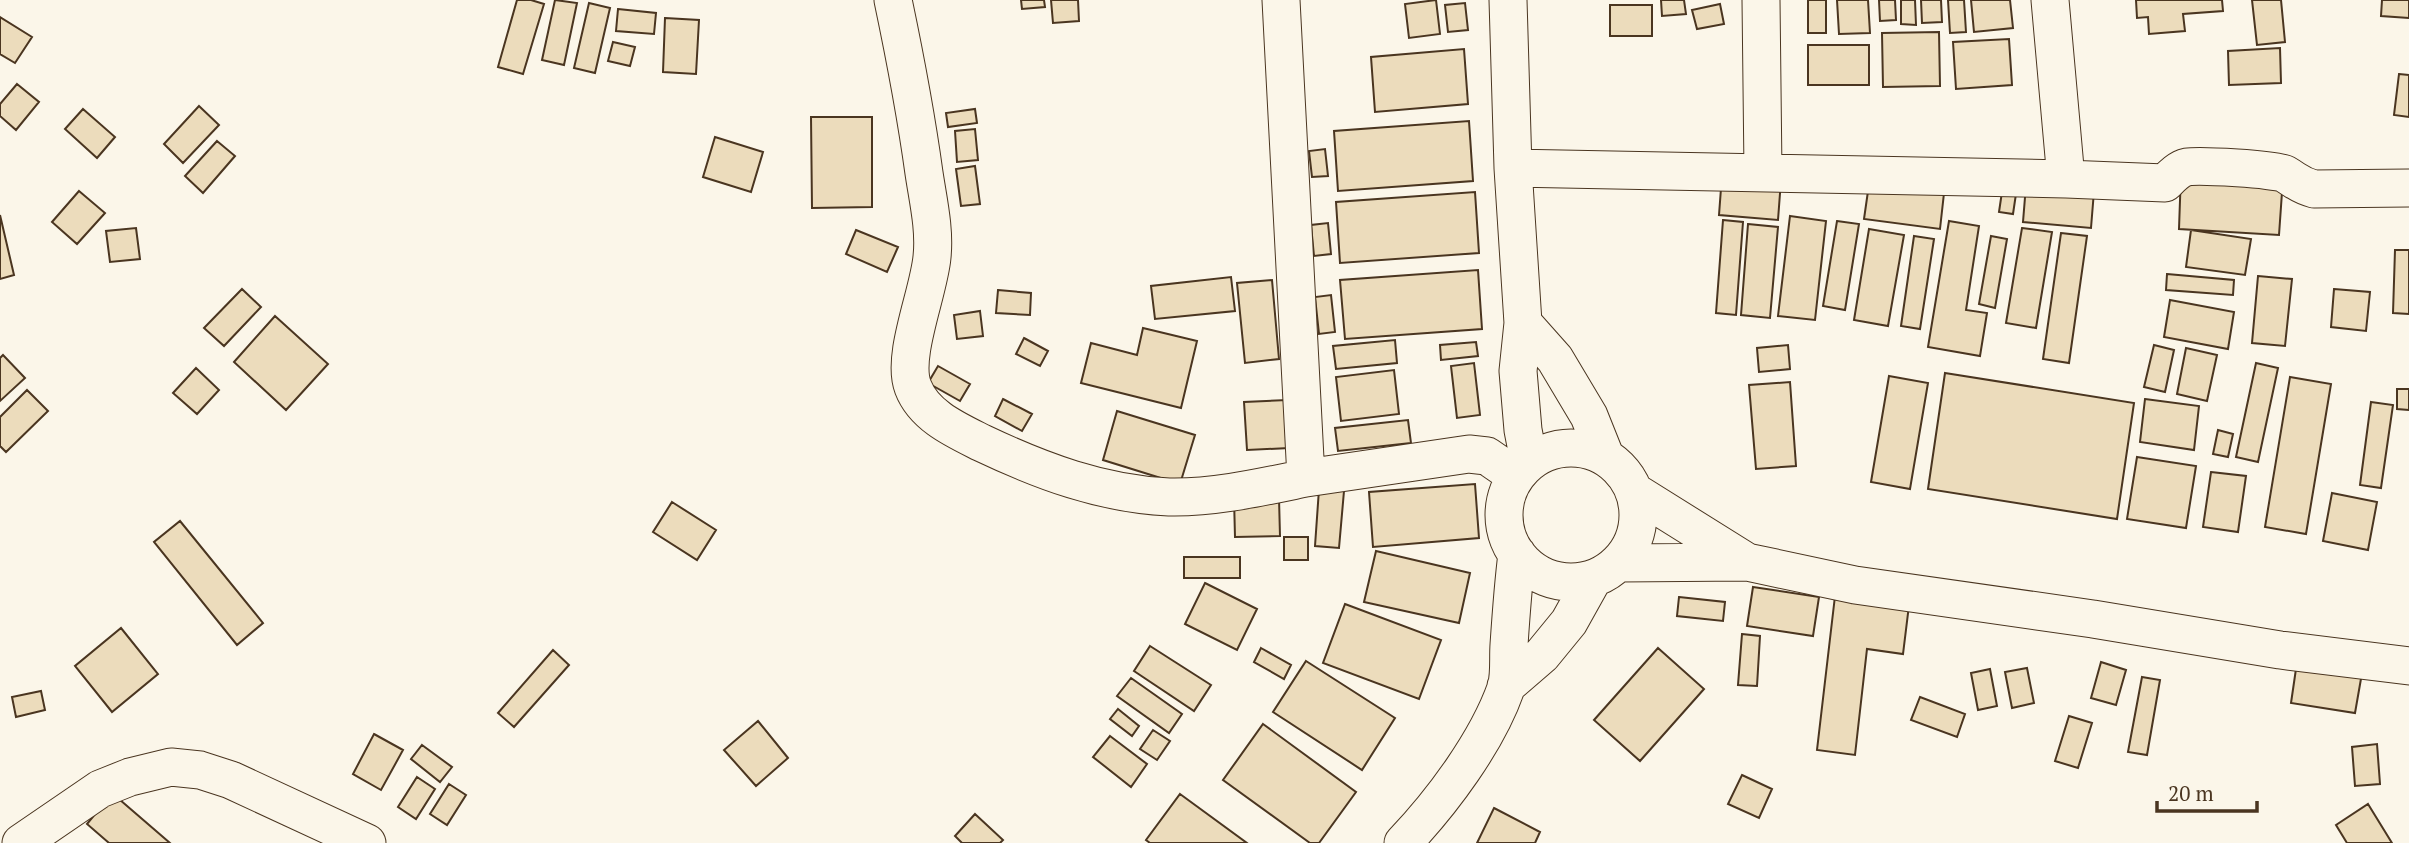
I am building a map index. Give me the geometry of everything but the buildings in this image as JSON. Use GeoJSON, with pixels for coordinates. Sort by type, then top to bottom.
{"type":"FeatureCollection","features":[{"type":"Feature","properties":{"kind":"street"},"geometry":{"type":"LineString","coordinates":[[893,0],[917,126],[930,214],[933,256],[911,360],[913,386],[928,411],[956,430],[1014,458],[1072,481],[1125,493],[1171,497],[1195,495],[1469,454],[1487,456],[1522,469]]}},
{"type":"Feature","properties":{"kind":"street"},"geometry":{"type":"LineString","coordinates":[[1281,0],[1306,478]]}},
{"type":"Feature","properties":{"kind":"street"},"geometry":{"type":"LineString","coordinates":[[1508,0],[1513,168],[1523,323],[1518,371],[1523,430],[1522,469]]}},
{"type":"Feature","properties":{"kind":"street"},"geometry":{"type":"LineString","coordinates":[[1761,0],[1763,172]]}},
{"type":"Feature","properties":{"kind":"street"},"geometry":{"type":"LineString","coordinates":[[2050,0],[2066,179]]}},
{"type":"Feature","properties":{"kind":"street"},"geometry":{"type":"LineString","coordinates":[[1513,168],[2165,183],[2188,167],[2250,169],[2284,174],[2300,185],[2314,189],[2409,188]]}},
{"type":"Feature","properties":{"kind":"street"},"geometry":{"type":"LineString","coordinates":[[1523,323],[1555,359],[1589,416],[1605,456]]}},
{"type":"Feature","properties":{"kind":"street"},"geometry":{"type":"LineString","coordinates":[[1506,686],[1542,655],[1606,571],[1633,542],[1639,517],[1635,492],[1623,471],[1605,456],[1587,449],[1567,447],[1547,451],[1522,469],[1507,495],[1504,516],[1507,536],[1517,554],[1532,569],[1551,579],[1572,582],[1606,571],[1746,562],[1855,585],[2093,618],[2280,650],[2409,666]]}},
{"type":"Feature","properties":{"kind":"street"},"geometry":{"type":"LineString","coordinates":[[1635,492],[1746,562]]}},
{"type":"Feature","properties":{"kind":"street"},"geometry":{"type":"LineString","coordinates":[[1403,843],[1433,811],[1460,771],[1485,731],[1506,686],[1511,596],[1517,554]]}},
{"type":"Feature","properties":{"kind":"street"},"geometry":{"type":"LineString","coordinates":[[21,843],[100,789],[130,777],[171,767],[200,770],[231,780],[367,843]]}}]}
